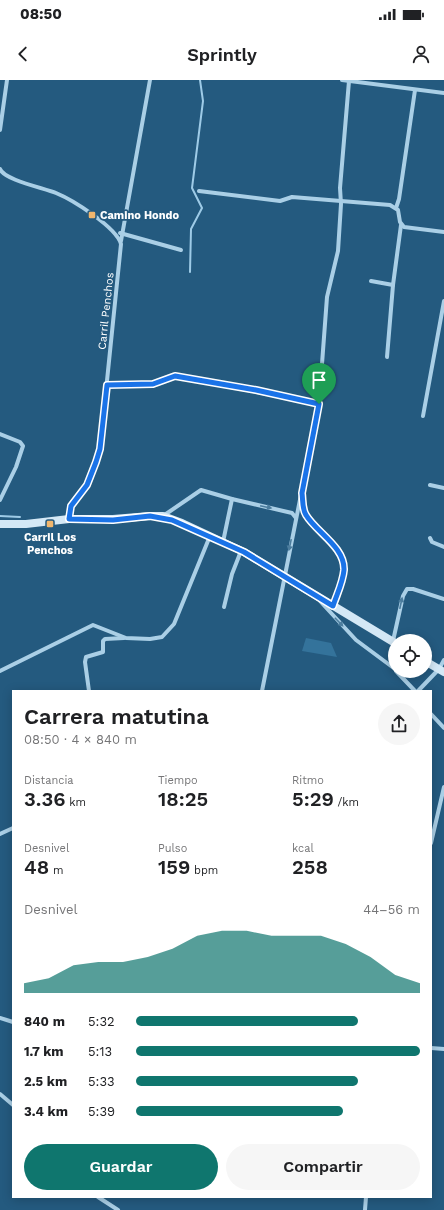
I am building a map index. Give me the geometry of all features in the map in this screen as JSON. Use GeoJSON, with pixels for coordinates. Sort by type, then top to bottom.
{"type":"FeatureCollection","features":[{"type":"Feature","properties":{"kind":"main road"},"geometry":{"type":"LineString","coordinates":[[0,524],[26,524],[69,519],[113,520],[162,516],[182,523],[241,551],[284,575],[388,638]]}},
{"type":"Feature","properties":{"kind":"main road"},"geometry":{"type":"LineString","coordinates":[[432,664],[442,670]]}},
{"type":"Feature","properties":{"kind":"street"},"geometry":{"type":"LineString","coordinates":[[0,130],[1,114],[7,80]]}},
{"type":"Feature","properties":{"kind":"street"},"geometry":{"type":"LineString","coordinates":[[120,232],[150,80]]}},
{"type":"Feature","properties":{"kind":"street"},"geometry":{"type":"LineString","coordinates":[[342,80],[444,93]]}},
{"type":"Feature","properties":{"kind":"street"},"geometry":{"type":"LineString","coordinates":[[262,690],[319,404],[327,297],[338,251],[340,188],[349,81]]}},
{"type":"Feature","properties":{"kind":"street"},"geometry":{"type":"LineString","coordinates":[[387,357],[393,285],[401,225],[396,208],[399,199],[415,90]]}},
{"type":"Feature","properties":{"kind":"street"},"geometry":{"type":"LineString","coordinates":[[0,170],[31,186],[62,196],[112,230],[120,238],[121,242]]}},
{"type":"Feature","properties":{"kind":"street"},"geometry":{"type":"LineString","coordinates":[[198,191],[280,201],[292,197],[340,200],[382,204],[396,208]]}},
{"type":"Feature","properties":{"kind":"street"},"geometry":{"type":"LineString","coordinates":[[401,225],[411,229],[444,232]]}},
{"type":"Feature","properties":{"kind":"street"},"geometry":{"type":"LineString","coordinates":[[112,230],[181,250]]}},
{"type":"Feature","properties":{"kind":"street","name":"Carril Penchos"},"geometry":{"type":"LineString","coordinates":[[69,519],[71,506],[87,485],[100,449],[121,242],[120,232]]}},
{"type":"Feature","properties":{"kind":"street"},"geometry":{"type":"LineString","coordinates":[[121,242],[124,237],[130,236]]}},
{"type":"Feature","properties":{"kind":"street"},"geometry":{"type":"LineString","coordinates":[[371,281],[393,285]]}},
{"type":"Feature","properties":{"kind":"street"},"geometry":{"type":"LineString","coordinates":[[423,416],[444,300]]}},
{"type":"Feature","properties":{"kind":"street"},"geometry":{"type":"LineString","coordinates":[[107,385],[153,384],[175,376],[256,390],[319,404]]}},
{"type":"Feature","properties":{"kind":"street"},"geometry":{"type":"LineString","coordinates":[[0,434],[20,442],[23,446],[16,467],[0,500]]}},
{"type":"Feature","properties":{"kind":"street"},"geometry":{"type":"LineString","coordinates":[[430,485],[444,488]]}},
{"type":"Feature","properties":{"kind":"street"},"geometry":{"type":"LineString","coordinates":[[162,516],[201,490],[292,513],[296,520]]}},
{"type":"Feature","properties":{"kind":"street"},"geometry":{"type":"LineString","coordinates":[[302,493],[303,507],[308,518],[335,548],[343,561],[343,574],[333,606]]}},
{"type":"Feature","properties":{"kind":"street"},"geometry":{"type":"LineString","coordinates":[[222,542],[232,499]]}},
{"type":"Feature","properties":{"kind":"street"},"geometry":{"type":"LineString","coordinates":[[296,520],[300,515],[308,518]]}},
{"type":"Feature","properties":{"kind":"street"},"geometry":{"type":"LineString","coordinates":[[105,639],[150,639],[162,637],[169,631],[177,617],[210,536]]}},
{"type":"Feature","properties":{"kind":"street"},"geometry":{"type":"LineString","coordinates":[[430,538],[432,542],[444,547]]}},
{"type":"Feature","properties":{"kind":"street"},"geometry":{"type":"LineString","coordinates":[[224,607],[232,574],[241,551]]}},
{"type":"Feature","properties":{"kind":"street"},"geometry":{"type":"LineString","coordinates":[[396,634],[403,596],[406,589],[413,588],[444,599]]}},
{"type":"Feature","properties":{"kind":"street"},"geometry":{"type":"LineString","coordinates":[[313,593],[356,640],[388,664]]}},
{"type":"Feature","properties":{"kind":"street"},"geometry":{"type":"LineString","coordinates":[[0,671],[88,626],[93,625],[103,628],[126,638]]}},
{"type":"Feature","properties":{"kind":"street"},"geometry":{"type":"LineString","coordinates":[[89,690],[85,659],[88,656],[103,652],[103,641],[107,634],[103,628]]}},
{"type":"Feature","properties":{"kind":"street"},"geometry":{"type":"LineString","coordinates":[[419,690],[442,670],[444,660]]}},
{"type":"Feature","properties":{"kind":"street"},"geometry":{"type":"LineString","coordinates":[[403,678],[414,690]]}},
{"type":"Feature","properties":{"kind":"street"},"geometry":{"type":"LineString","coordinates":[[432,715],[444,728]]}},
{"type":"Feature","properties":{"kind":"street"},"geometry":{"type":"LineString","coordinates":[[432,839],[444,787]]}},
{"type":"Feature","properties":{"kind":"street"},"geometry":{"type":"LineString","coordinates":[[0,834],[12,828]]}},
{"type":"Feature","properties":{"kind":"street"},"geometry":{"type":"LineString","coordinates":[[0,1018],[12,1022]]}},
{"type":"Feature","properties":{"kind":"street"},"geometry":{"type":"LineString","coordinates":[[432,1048],[444,1050]]}},
{"type":"Feature","properties":{"kind":"street"},"geometry":{"type":"LineString","coordinates":[[0,1094],[12,1104]]}},
{"type":"Feature","properties":{"kind":"street"},"geometry":{"type":"LineString","coordinates":[[365,1210],[366,1198]]}},
{"type":"Feature","properties":{"kind":"street"},"geometry":{"type":"LineString","coordinates":[[104,1199],[118,1210]]}},
{"type":"Feature","properties":{"kind":"shaded area"},"geometry":{"type":"Polygon","coordinates":[[[306,638],[331,643],[337,657],[302,651],[306,638]]]}},
{"type":"Feature","properties":{"kind":"waterway"},"geometry":{"type":"LineString","coordinates":[[190,272],[191,229],[202,208],[192,188],[203,101],[200,80]]}},
{"type":"Feature","properties":{"kind":"waterway"},"geometry":{"type":"LineString","coordinates":[[0,516],[20,517]]}},
{"type":"Feature","properties":{"kind":"place","name":"Camino Hondo"},"geometry":{"type":"Point","coordinates":[92,215]}},
{"type":"Feature","properties":{"kind":"place","name":"Carril Los Penchos"},"geometry":{"type":"Point","coordinates":[50,524]}},
{"type":"Feature","properties":{"kind":"route"},"geometry":{"type":"LineString","coordinates":[[175,376],[256,390],[319,404],[302,493],[305,514],[340,554],[343,561],[344,566],[341,583],[333,606],[244,552],[182,523],[162,516],[113,520],[69,519],[71,506],[87,485],[100,449],[107,385],[142,386],[161,382],[175,376]]}}]}
